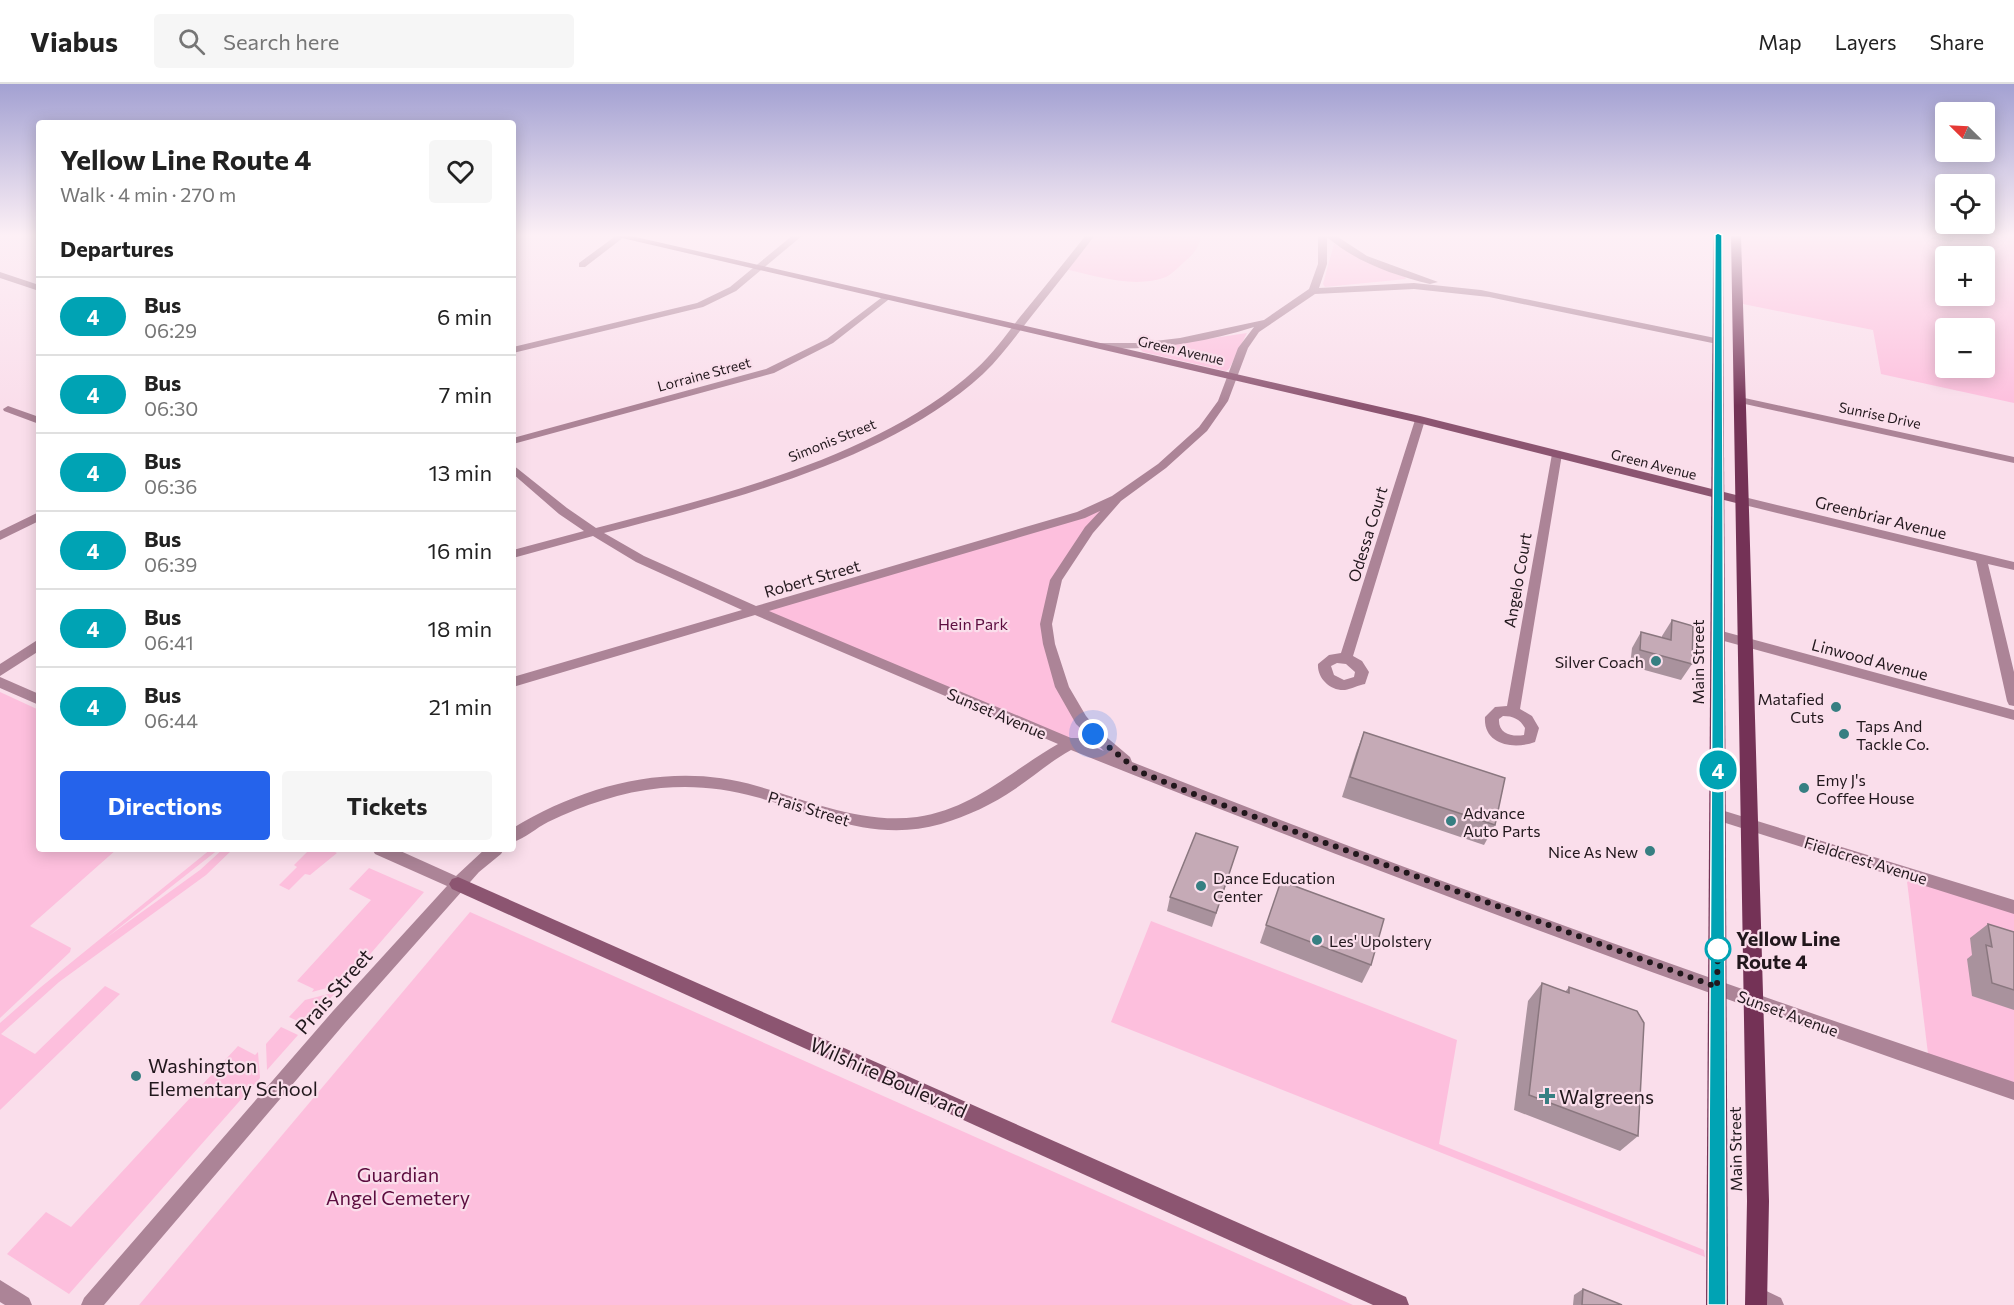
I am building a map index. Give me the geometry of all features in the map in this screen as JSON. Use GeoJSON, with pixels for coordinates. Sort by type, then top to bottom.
{"type":"FeatureCollection","features":[{"type":"Feature","properties":{"kind":"main road","name":"Main Street"},"geometry":{"type":"LineString","coordinates":[[1717,292],[1717,1305]]}},
{"type":"Feature","properties":{"kind":"main road","name":"Main Street"},"geometry":{"type":"LineString","coordinates":[[1737,292],[1752,1000],[1762,1302]]}},
{"type":"Feature","properties":{"kind":"street"},"geometry":{"type":"LineString","coordinates":[[516,349],[700,305],[727,292]]}},
{"type":"Feature","properties":{"kind":"street","name":"Green Avenue"},"geometry":{"type":"LineString","coordinates":[[859,292],[1420,420],[1740,500]]}},
{"type":"Feature","properties":{"kind":"street","name":"Simonis Street"},"geometry":{"type":"LineString","coordinates":[[516,553],[770,481],[823,463],[879,438],[915,419],[973,378],[993,359],[1045,292]]}},
{"type":"Feature","properties":{"kind":"street"},"geometry":{"type":"LineString","coordinates":[[1092,344],[1138,345],[1210,336],[1266,321],[1311,292]]}},
{"type":"Feature","properties":{"kind":"street"},"geometry":{"type":"LineString","coordinates":[[1463,292],[1488,295]]}},
{"type":"Feature","properties":{"kind":"street"},"geometry":{"type":"LineString","coordinates":[[1476,292],[1717,341]]}},
{"type":"Feature","properties":{"kind":"street","name":"Lorraine Street"},"geometry":{"type":"LineString","coordinates":[[516,440],[770,371],[830,341],[885,298]]}},
{"type":"Feature","properties":{"kind":"street","name":"Robert Street"},"geometry":{"type":"LineString","coordinates":[[516,681],[1081,515],[1117,498],[1162,466],[1203,429],[1223,401],[1239,358],[1249,339],[1266,321]]}},
{"type":"Feature","properties":{"kind":"street","name":"Sunrise Drive"},"geometry":{"type":"LineString","coordinates":[[1740,400],[2014,460]]}},
{"type":"Feature","properties":{"kind":"street"},"geometry":{"type":"LineString","coordinates":[[8,410],[36,420]]}},
{"type":"Feature","properties":{"kind":"street","name":"Odessa Court"},"geometry":{"type":"LineString","coordinates":[[1346,658],[1420,420]]}},
{"type":"Feature","properties":{"kind":"street","name":"Angelo Court"},"geometry":{"type":"LineString","coordinates":[[1513,712],[1557,454]]}},
{"type":"Feature","properties":{"kind":"street","name":"Sunset Avenue"},"geometry":{"type":"LineString","coordinates":[[516,471],[563,511],[591,531],[640,558],[756,611],[1071,744],[1284,829],[1752,1000],[2014,1091]]}},
{"type":"Feature","properties":{"kind":"street","name":"Robert Street"},"geometry":{"type":"LineString","coordinates":[[1117,498],[1089,530],[1056,580],[1046,624],[1053,663],[1062,687],[1081,720],[1093,734],[1138,771]]}},
{"type":"Feature","properties":{"kind":"street","name":"Greenbriar Avenue"},"geometry":{"type":"LineString","coordinates":[[1740,500],[2014,566]]}},
{"type":"Feature","properties":{"kind":"street"},"geometry":{"type":"LineString","coordinates":[[0,537],[36,518]]}},
{"type":"Feature","properties":{"kind":"street"},"geometry":{"type":"LineString","coordinates":[[1981,558],[2014,701]]}},
{"type":"Feature","properties":{"kind":"street","name":"Linwood Avenue"},"geometry":{"type":"LineString","coordinates":[[1718,634],[2014,715]]}},
{"type":"Feature","properties":{"kind":"street"},"geometry":{"type":"LineString","coordinates":[[0,671],[36,646]]}},
{"type":"Feature","properties":{"kind":"street"},"geometry":{"type":"LineString","coordinates":[[0,682],[36,699]]}},
{"type":"Feature","properties":{"kind":"street","name":"Prais Street"},"geometry":{"type":"LineString","coordinates":[[516,834],[546,817],[588,799],[625,789],[669,782],[726,784],[853,822],[906,824],[955,814],[1001,791],[1057,749],[1093,734]]}},
{"type":"Feature","properties":{"kind":"street","name":"Fieldcrest Avenue"},"geometry":{"type":"LineString","coordinates":[[1718,815],[2014,907]]}},
{"type":"Feature","properties":{"kind":"street","name":"Wilshire Boulevard"},"geometry":{"type":"LineString","coordinates":[[387,852],[1398,1305]]}},
{"type":"Feature","properties":{"kind":"street","name":"Prais Street"},"geometry":{"type":"LineString","coordinates":[[91,1305],[339,1017],[458,884],[493,852]]}},
{"type":"Feature","properties":{"kind":"street"},"geometry":{"type":"LineString","coordinates":[[0,1290],[22,1305]]}},
{"type":"Feature","properties":{"kind":"green space"},"geometry":{"type":"Polygon","coordinates":[[[1738,292],[1935,292],[1935,306],[1995,306],[1995,292],[2014,292],[2014,403],[1881,374],[1873,330],[1738,303],[1738,292]]]}},
{"type":"Feature","properties":{"kind":"green space"},"geometry":{"type":"Polygon","coordinates":[[[1247,333],[1226,371],[1143,352],[1140,349],[1247,333]]]}},
{"type":"Feature","properties":{"kind":"green space","name":"Hein Park"},"geometry":{"type":"Polygon","coordinates":[[[1117,498],[1068,559],[1046,624],[1072,705],[1138,771],[756,611],[1081,515],[1117,498]]]}},
{"type":"Feature","properties":{"kind":"green space"},"geometry":{"type":"Polygon","coordinates":[[[0,692],[36,709],[36,852],[114,852],[30,926],[71,948],[70,952],[0,1018],[0,692]]]}},
{"type":"Feature","properties":{"kind":"green space"},"geometry":{"type":"Polygon","coordinates":[[[207,852],[215,852],[106,938],[200,870],[220,852],[230,852],[206,875],[59,982],[1,1034],[35,1054],[105,986],[120,994],[0,1110],[0,1023],[207,852]]]}},
{"type":"Feature","properties":{"kind":"green space"},"geometry":{"type":"Polygon","coordinates":[[[307,852],[337,853],[310,875],[305,874],[289,890],[279,885],[297,867],[294,865],[307,852]]]}},
{"type":"Feature","properties":{"kind":"green space"},"geometry":{"type":"Polygon","coordinates":[[[369,868],[424,892],[345,983],[312,992],[314,989],[297,981],[371,900],[349,889],[369,868]]]}},
{"type":"Feature","properties":{"kind":"green space"},"geometry":{"type":"Polygon","coordinates":[[[1906,873],[2014,907],[2014,1091],[1929,1062],[1906,873]]]}},
{"type":"Feature","properties":{"kind":"green space","name":"Guardian Angel Cemetery"},"geometry":{"type":"Polygon","coordinates":[[[470,912],[1353,1305],[139,1305],[470,912]]]}},
{"type":"Feature","properties":{"kind":"green space"},"geometry":{"type":"Polygon","coordinates":[[[1151,921],[1457,1040],[1439,1144],[1704,1250],[1705,1257],[1111,1022],[1151,921]]]}},
{"type":"Feature","properties":{"kind":"green space"},"geometry":{"type":"Polygon","coordinates":[[[336,992],[306,1025],[289,1017],[305,1000],[336,992]]]}},
{"type":"Feature","properties":{"kind":"green space"},"geometry":{"type":"Polygon","coordinates":[[[281,1027],[298,1035],[267,1070],[266,1044],[281,1027]]]}},
{"type":"Feature","properties":{"kind":"green space"},"geometry":{"type":"Polygon","coordinates":[[[238,1046],[255,1055],[258,1052],[260,1078],[69,1294],[7,1254],[46,1212],[71,1227],[238,1046]]]}},
{"type":"Feature","properties":{"kind":"building"},"geometry":{"type":"Polygon","coordinates":[[[1672,620],[1693,626],[1692,664],[1640,650],[1641,632],[1671,640],[1672,620]]]}},
{"type":"Feature","properties":{"kind":"building"},"geometry":{"type":"Polygon","coordinates":[[[1364,732],[1505,778],[1495,825],[1350,777],[1364,732]]]}},
{"type":"Feature","properties":{"kind":"building","name":"Dance Education Center"},"geometry":{"type":"Polygon","coordinates":[[[1196,833],[1238,847],[1216,913],[1170,897],[1196,833]]]}},
{"type":"Feature","properties":{"kind":"building"},"geometry":{"type":"Polygon","coordinates":[[[1281,881],[1384,919],[1371,965],[1266,925],[1281,881]]]}},
{"type":"Feature","properties":{"kind":"building"},"geometry":{"type":"Polygon","coordinates":[[[1988,924],[2014,932],[2014,990],[1992,983],[1986,945],[1992,947],[1988,924]]]}},
{"type":"Feature","properties":{"kind":"building","name":"Walgreens"},"geometry":{"type":"Polygon","coordinates":[[[1542,983],[1569,993],[1569,987],[1637,1011],[1644,1023],[1638,1136],[1529,1095],[1542,983]]]}},
{"type":"Feature","properties":{"kind":"building"},"geometry":{"type":"Polygon","coordinates":[[[1583,1289],[1622,1305],[1582,1305],[1583,1289]]]}},
{"type":"Feature","properties":{"kind":"bus line","name":"4"},"geometry":{"type":"LineString","coordinates":[[1717,1305],[1718,292]]}},
{"type":"Feature","properties":{"kind":"place","name":"Silver Coach"},"geometry":{"type":"Point","coordinates":[1656,661]}},
{"type":"Feature","properties":{"kind":"place","name":"Matafied Cuts"},"geometry":{"type":"Point","coordinates":[1836,707]}},
{"type":"Feature","properties":{"kind":"place","name":"Taps And Tackle Co."},"geometry":{"type":"Point","coordinates":[1844,734]}},
{"type":"Feature","properties":{"kind":"place","name":"Emy J's Coffee House"},"geometry":{"type":"Point","coordinates":[1804,788]}},
{"type":"Feature","properties":{"kind":"place","name":"Advance Auto Parts"},"geometry":{"type":"Point","coordinates":[1451,821]}},
{"type":"Feature","properties":{"kind":"place","name":"Nice As New"},"geometry":{"type":"Point","coordinates":[1650,851]}},
{"type":"Feature","properties":{"kind":"place","name":"Dance Education Center"},"geometry":{"type":"Point","coordinates":[1201,886]}},
{"type":"Feature","properties":{"kind":"place","name":"Les' Upolstery"},"geometry":{"type":"Point","coordinates":[1317,940]}},
{"type":"Feature","properties":{"kind":"place","name":"Yellow Line Route 4"},"geometry":{"type":"Point","coordinates":[1718,949]}},
{"type":"Feature","properties":{"kind":"place","name":"Washington Elementary School"},"geometry":{"type":"Point","coordinates":[136,1076]}},
{"type":"Feature","properties":{"kind":"place","name":"Walgreens"},"geometry":{"type":"Point","coordinates":[1547,1096]}},
{"type":"Feature","properties":{"kind":"route"},"geometry":{"type":"LineString","coordinates":[[1093,734],[1138,771],[1201,797],[1717,987],[1718,944],[1718,949]]}}]}
